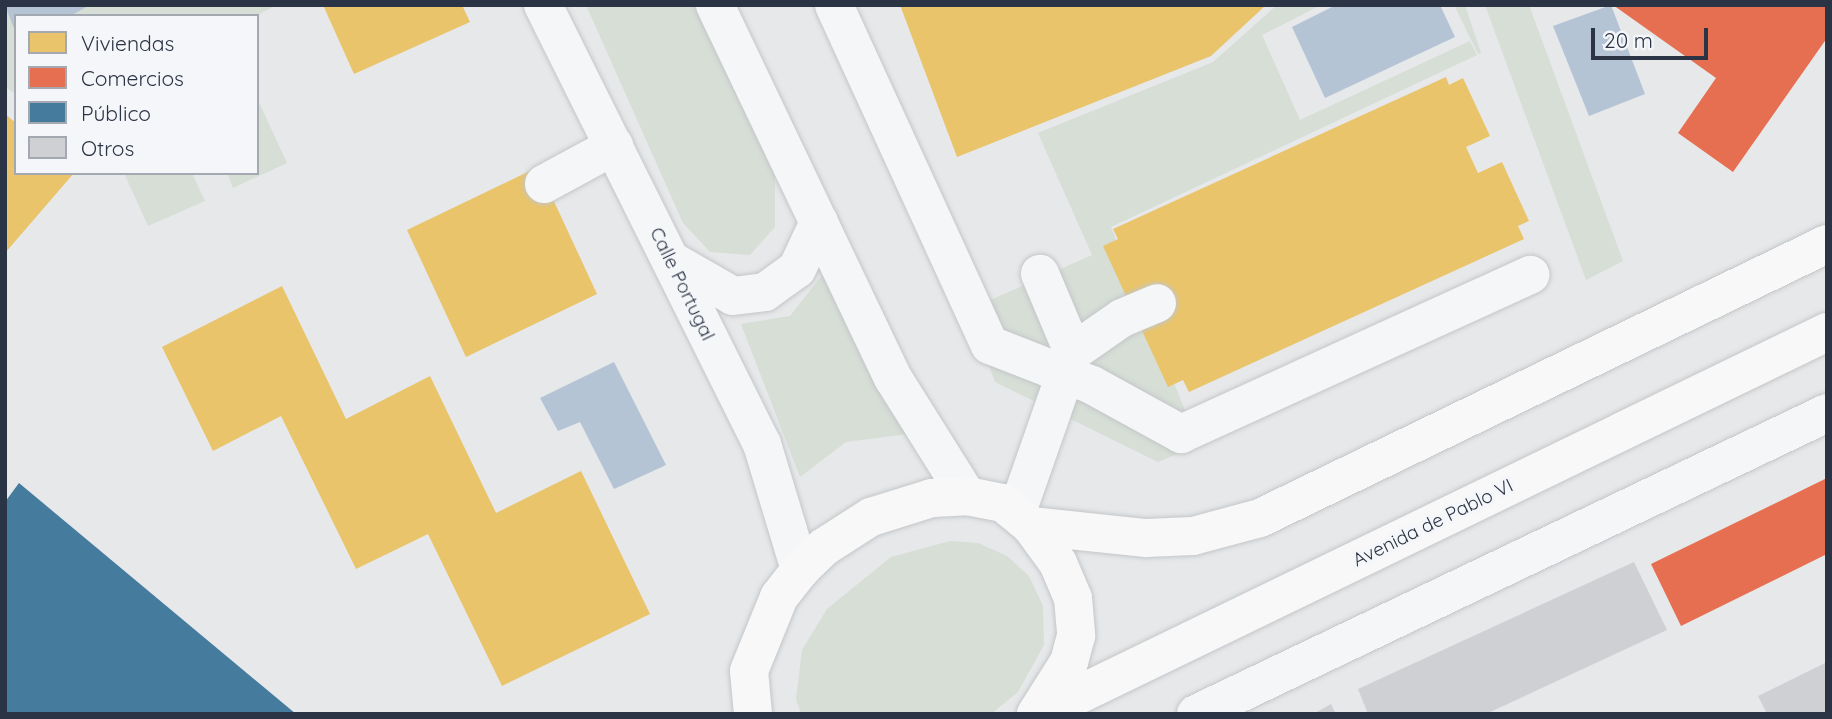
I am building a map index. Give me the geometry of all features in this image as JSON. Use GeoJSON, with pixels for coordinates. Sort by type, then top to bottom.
{"type":"FeatureCollection","features":[{"type":"Feature","properties":{"kind":"main road"},"geometry":{"type":"LineString","coordinates":[[723,714],[749,671],[779,597],[800,570],[824,547],[871,517],[932,498],[967,496],[984,497],[1024,519],[1146,538],[1193,536],[1260,518],[1827,244]]}},
{"type":"Feature","properties":{"kind":"main road","name":"Avenida de Pablo VI"},"geometry":{"type":"LineString","coordinates":[[1038,714],[1827,332]]}},
{"type":"Feature","properties":{"kind":"main road"},"geometry":{"type":"LineString","coordinates":[[1024,519],[1067,580],[1077,617],[1069,662],[1038,714]]}},
{"type":"Feature","properties":{"kind":"main road"},"geometry":{"type":"LineString","coordinates":[[749,671],[753,714]]}},
{"type":"Feature","properties":{"kind":"street","name":"Calle Portugal"},"geometry":{"type":"LineString","coordinates":[[543,5],[762,444],[800,570]]}},
{"type":"Feature","properties":{"kind":"street"},"geometry":{"type":"LineString","coordinates":[[715,5],[893,378],[967,496]]}},
{"type":"Feature","properties":{"kind":"street"},"geometry":{"type":"LineString","coordinates":[[834,5],[990,345],[1070,362],[1181,434],[1530,275]]}},
{"type":"Feature","properties":{"kind":"street"},"geometry":{"type":"LineString","coordinates":[[544,184],[614,146]]}},
{"type":"Feature","properties":{"kind":"street"},"geometry":{"type":"LineString","coordinates":[[672,261],[733,296],[765,292],[797,269],[819,222]]}},
{"type":"Feature","properties":{"kind":"street"},"geometry":{"type":"LineString","coordinates":[[1040,274],[1070,362]]}},
{"type":"Feature","properties":{"kind":"street"},"geometry":{"type":"LineString","coordinates":[[1024,519],[1070,362],[1122,318],[1157,303]]}},
{"type":"Feature","properties":{"kind":"street"},"geometry":{"type":"LineString","coordinates":[[1196,714],[1827,413]]}},
{"type":"Feature","properties":{"kind":"shaded area"},"geometry":{"type":"Polygon","coordinates":[[[5,5],[276,5],[259,14],[14,14],[14,93],[5,87],[5,5]]]}},
{"type":"Feature","properties":{"kind":"shaded area"},"geometry":{"type":"Polygon","coordinates":[[[586,5],[694,5],[775,176],[775,227],[750,255],[710,252],[683,223],[586,5]]]}},
{"type":"Feature","properties":{"kind":"shaded area"},"geometry":{"type":"Polygon","coordinates":[[[1277,5],[1321,5],[1262,35],[1300,120],[1470,41],[1477,55],[1111,227],[1199,445],[1158,462],[995,382],[968,310],[1092,255],[1038,133],[1213,62],[1277,5]]]}},
{"type":"Feature","properties":{"kind":"shaded area"},"geometry":{"type":"Polygon","coordinates":[[[1454,5],[1465,5],[1481,53],[1478,54],[1454,5]]]}},
{"type":"Feature","properties":{"kind":"shaded area"},"geometry":{"type":"Polygon","coordinates":[[[1485,5],[1529,5],[1623,261],[1586,280],[1485,5]]]}},
{"type":"Feature","properties":{"kind":"shaded area"},"geometry":{"type":"Polygon","coordinates":[[[259,102],[287,163],[233,188],[228,175],[259,175],[259,102]]]}},
{"type":"Feature","properties":{"kind":"shaded area"},"geometry":{"type":"Polygon","coordinates":[[[125,175],[193,175],[205,201],[148,226],[125,175]]]}},
{"type":"Feature","properties":{"kind":"shaded area"},"geometry":{"type":"Polygon","coordinates":[[[827,269],[908,434],[846,442],[800,477],[741,324],[790,316],[827,269]]]}},
{"type":"Feature","properties":{"kind":"shaded area"},"geometry":{"type":"Polygon","coordinates":[[[950,541],[978,543],[1007,556],[1029,576],[1043,606],[1044,645],[1018,692],[991,714],[801,714],[796,699],[802,650],[827,609],[891,557],[950,541]]]}},
{"type":"Feature","properties":{"kind":"water"},"geometry":{"type":"Polygon","coordinates":[[[5,5],[90,5],[74,14],[14,14],[14,29],[5,5]]]}},
{"type":"Feature","properties":{"kind":"water"},"geometry":{"type":"Polygon","coordinates":[[[1336,5],[1440,5],[1455,37],[1325,98],[1292,27],[1336,5]]]}},
{"type":"Feature","properties":{"kind":"water"},"geometry":{"type":"Polygon","coordinates":[[[1611,5],[1645,94],[1589,116],[1553,26],[1611,5]]]}},
{"type":"Feature","properties":{"kind":"water"},"geometry":{"type":"Polygon","coordinates":[[[614,362],[666,465],[614,489],[580,422],[558,431],[540,398],[614,362]]]}},
{"type":"Feature","properties":{"kind":"building: Viviendas"},"geometry":{"type":"Polygon","coordinates":[[[323,5],[462,5],[470,22],[354,74],[323,5]]]}},
{"type":"Feature","properties":{"kind":"building: Viviendas"},"geometry":{"type":"Polygon","coordinates":[[[900,5],[1266,5],[1211,56],[957,157],[900,5]]]}},
{"type":"Feature","properties":{"kind":"building: Viviendas"},"geometry":{"type":"Polygon","coordinates":[[[1446,77],[1449,85],[1463,78],[1490,136],[1466,147],[1478,173],[1502,162],[1529,221],[1518,226],[1524,239],[1189,392],[1183,380],[1168,387],[1103,246],[1118,239],[1113,229],[1446,77]]]}},
{"type":"Feature","properties":{"kind":"building: Viviendas"},"geometry":{"type":"Polygon","coordinates":[[[5,114],[14,121],[14,175],[72,175],[5,253],[5,114]]]}},
{"type":"Feature","properties":{"kind":"building: Viviendas"},"geometry":{"type":"Polygon","coordinates":[[[538,167],[597,294],[466,357],[407,230],[538,167]]]}},
{"type":"Feature","properties":{"kind":"building: Viviendas"},"geometry":{"type":"Polygon","coordinates":[[[282,286],[346,419],[430,376],[496,513],[581,471],[650,614],[502,686],[428,534],[356,569],[281,416],[213,451],[162,347],[282,286]]]}},
{"type":"Feature","properties":{"kind":"building: Comercios"},"geometry":{"type":"Polygon","coordinates":[[[1613,5],[1827,5],[1827,38],[1733,172],[1678,133],[1716,78],[1613,5]]]}},
{"type":"Feature","properties":{"kind":"building: Comercios"},"geometry":{"type":"Polygon","coordinates":[[[1827,478],[1827,554],[1681,626],[1651,564],[1827,478]]]}},
{"type":"Feature","properties":{"kind":"building: Público"},"geometry":{"type":"Polygon","coordinates":[[[19,483],[296,714],[5,714],[5,502],[19,483]]]}},
{"type":"Feature","properties":{"kind":"building: Otros"},"geometry":{"type":"Polygon","coordinates":[[[1634,562],[1667,630],[1486,714],[1368,714],[1358,689],[1634,562]]]}},
{"type":"Feature","properties":{"kind":"building: Otros"},"geometry":{"type":"Polygon","coordinates":[[[1827,662],[1827,714],[1767,714],[1758,696],[1827,662]]]}},
{"type":"Feature","properties":{"kind":"building: Otros"},"geometry":{"type":"Polygon","coordinates":[[[1331,704],[1336,714],[1313,714],[1331,704]]]}}]}
